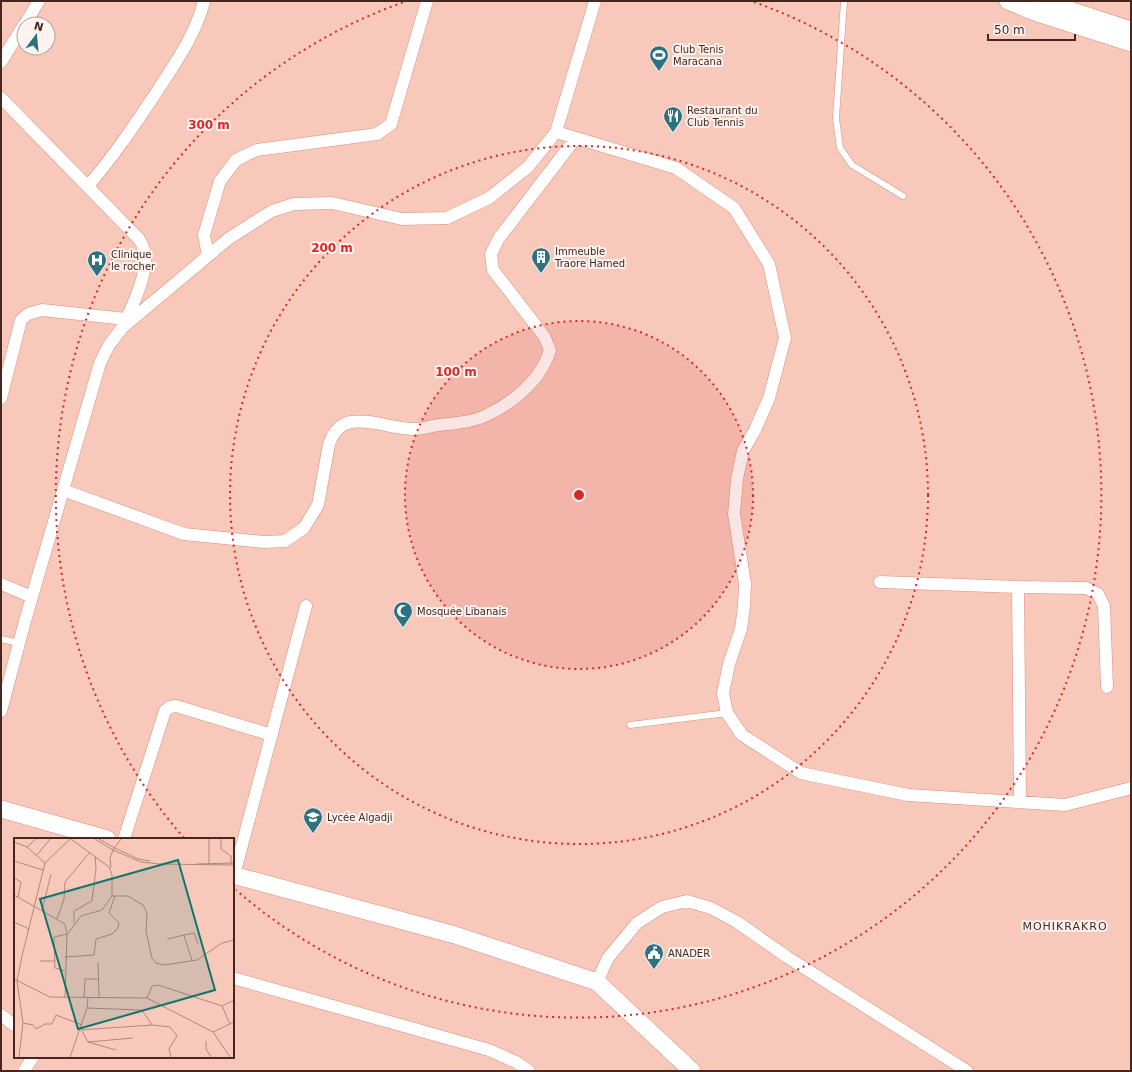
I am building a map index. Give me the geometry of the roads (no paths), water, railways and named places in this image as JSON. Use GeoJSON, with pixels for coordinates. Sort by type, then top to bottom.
{"type":"FeatureCollection","features":[{"type":"Feature","properties":{"kind":"street"},"geometry":{"type":"LineString","coordinates":[[30,16],[39,1]]}},
{"type":"Feature","properties":{"kind":"street"},"geometry":{"type":"LineString","coordinates":[[88,186],[103,170],[141,116],[184,49],[204,1]]}},
{"type":"Feature","properties":{"kind":"street"},"geometry":{"type":"LineString","coordinates":[[208,256],[204,235],[220,181],[236,160],[257,150],[377,134],[391,124],[427,1]]}},
{"type":"Feature","properties":{"kind":"street"},"geometry":{"type":"LineString","coordinates":[[1,398],[21,320],[28,314],[42,310],[124,323],[208,256],[256,220],[272,211],[294,204],[332,203],[402,219],[447,218],[490,198],[528,167],[556,132],[595,1]]}},
{"type":"Feature","properties":{"kind":"street"},"geometry":{"type":"LineString","coordinates":[[1008,1],[1037,13],[1131,43]]}},
{"type":"Feature","properties":{"kind":"street"},"geometry":{"type":"LineString","coordinates":[[1042,1],[1131,30]]}},
{"type":"Feature","properties":{"kind":"street"},"geometry":{"type":"LineString","coordinates":[[1,62],[16,38]]}},
{"type":"Feature","properties":{"kind":"street"},"geometry":{"type":"LineString","coordinates":[[1,98],[139,239],[144,250],[146,262],[124,323],[109,345],[100,363],[32,597],[1,711]]}},
{"type":"Feature","properties":{"kind":"street"},"geometry":{"type":"LineString","coordinates":[[556,132],[574,139],[676,168],[734,208],[769,264],[786,338],[769,398],[756,430],[743,451],[737,479],[734,514],[745,584],[741,629],[729,664],[723,693],[727,713],[742,735],[801,773],[908,795],[1065,805],[1131,788]]}},
{"type":"Feature","properties":{"kind":"street"},"geometry":{"type":"LineString","coordinates":[[63,490],[184,534],[264,542],[285,541],[304,528],[318,505],[329,444],[331,437],[340,426],[351,422],[364,422],[415,429],[466,421],[488,415],[530,386],[545,365],[550,350],[544,336],[493,270],[491,254],[499,238],[574,139]]}},
{"type":"Feature","properties":{"kind":"street"},"geometry":{"type":"LineString","coordinates":[[880,582],[1086,588],[1098,594],[1104,606],[1107,686]]}},
{"type":"Feature","properties":{"kind":"street"},"geometry":{"type":"LineString","coordinates":[[1,584],[32,597]]}},
{"type":"Feature","properties":{"kind":"street"},"geometry":{"type":"LineString","coordinates":[[1018,587],[1020,802]]}},
{"type":"Feature","properties":{"kind":"street"},"geometry":{"type":"LineString","coordinates":[[306,606],[234,875],[455,935],[597,982],[692,1071]]}},
{"type":"Feature","properties":{"kind":"street"},"geometry":{"type":"LineString","coordinates":[[124,838],[165,711],[170,707],[176,706],[272,735]]}},
{"type":"Feature","properties":{"kind":"street"},"geometry":{"type":"LineString","coordinates":[[1,809],[104,838]]}},
{"type":"Feature","properties":{"kind":"street"},"geometry":{"type":"LineString","coordinates":[[597,982],[608,958],[637,924],[662,907],[687,901],[711,908],[737,922],[787,957],[967,1071]]}},
{"type":"Feature","properties":{"kind":"street"},"geometry":{"type":"LineString","coordinates":[[234,978],[489,1050],[516,1062],[529,1071]]}},
{"type":"Feature","properties":{"kind":"street"},"geometry":{"type":"LineString","coordinates":[[1,1015],[14,1025]]}},
{"type":"Feature","properties":{"kind":"street"},"geometry":{"type":"LineString","coordinates":[[24,1071],[32,1058]]}},
{"type":"Feature","properties":{"kind":"lane"},"geometry":{"type":"LineString","coordinates":[[844,1],[836,118],[840,148],[852,165],[903,196]]}},
{"type":"Feature","properties":{"kind":"lane"},"geometry":{"type":"LineString","coordinates":[[1,639],[19,643]]}},
{"type":"Feature","properties":{"kind":"lane"},"geometry":{"type":"LineString","coordinates":[[630,725],[727,713]]}},
{"type":"Feature","properties":{"kind":"place","name":"Club Tenis Maracana"},"geometry":{"type":"Point","coordinates":[659,72]}},
{"type":"Feature","properties":{"kind":"place","name":"Restaurant du Club Tennis"},"geometry":{"type":"Point","coordinates":[673,133]}},
{"type":"Feature","properties":{"kind":"place","name":"Immeuble Traore Hamed"},"geometry":{"type":"Point","coordinates":[541,274]}},
{"type":"Feature","properties":{"kind":"place","name":"Clinique le rocher"},"geometry":{"type":"Point","coordinates":[97,277]}},
{"type":"Feature","properties":{"kind":"place","name":"Mosquée Libanais"},"geometry":{"type":"Point","coordinates":[403,628]}},
{"type":"Feature","properties":{"kind":"place","name":"Lycée Algadji"},"geometry":{"type":"Point","coordinates":[313,834]}},
{"type":"Feature","properties":{"kind":"place","name":"ANADER"},"geometry":{"type":"Point","coordinates":[654,970]}},
{"type":"Feature","properties":{"kind":"district","name":"MOHIKRAKRO"},"geometry":{"type":"Point","coordinates":[1065,926]}}]}
